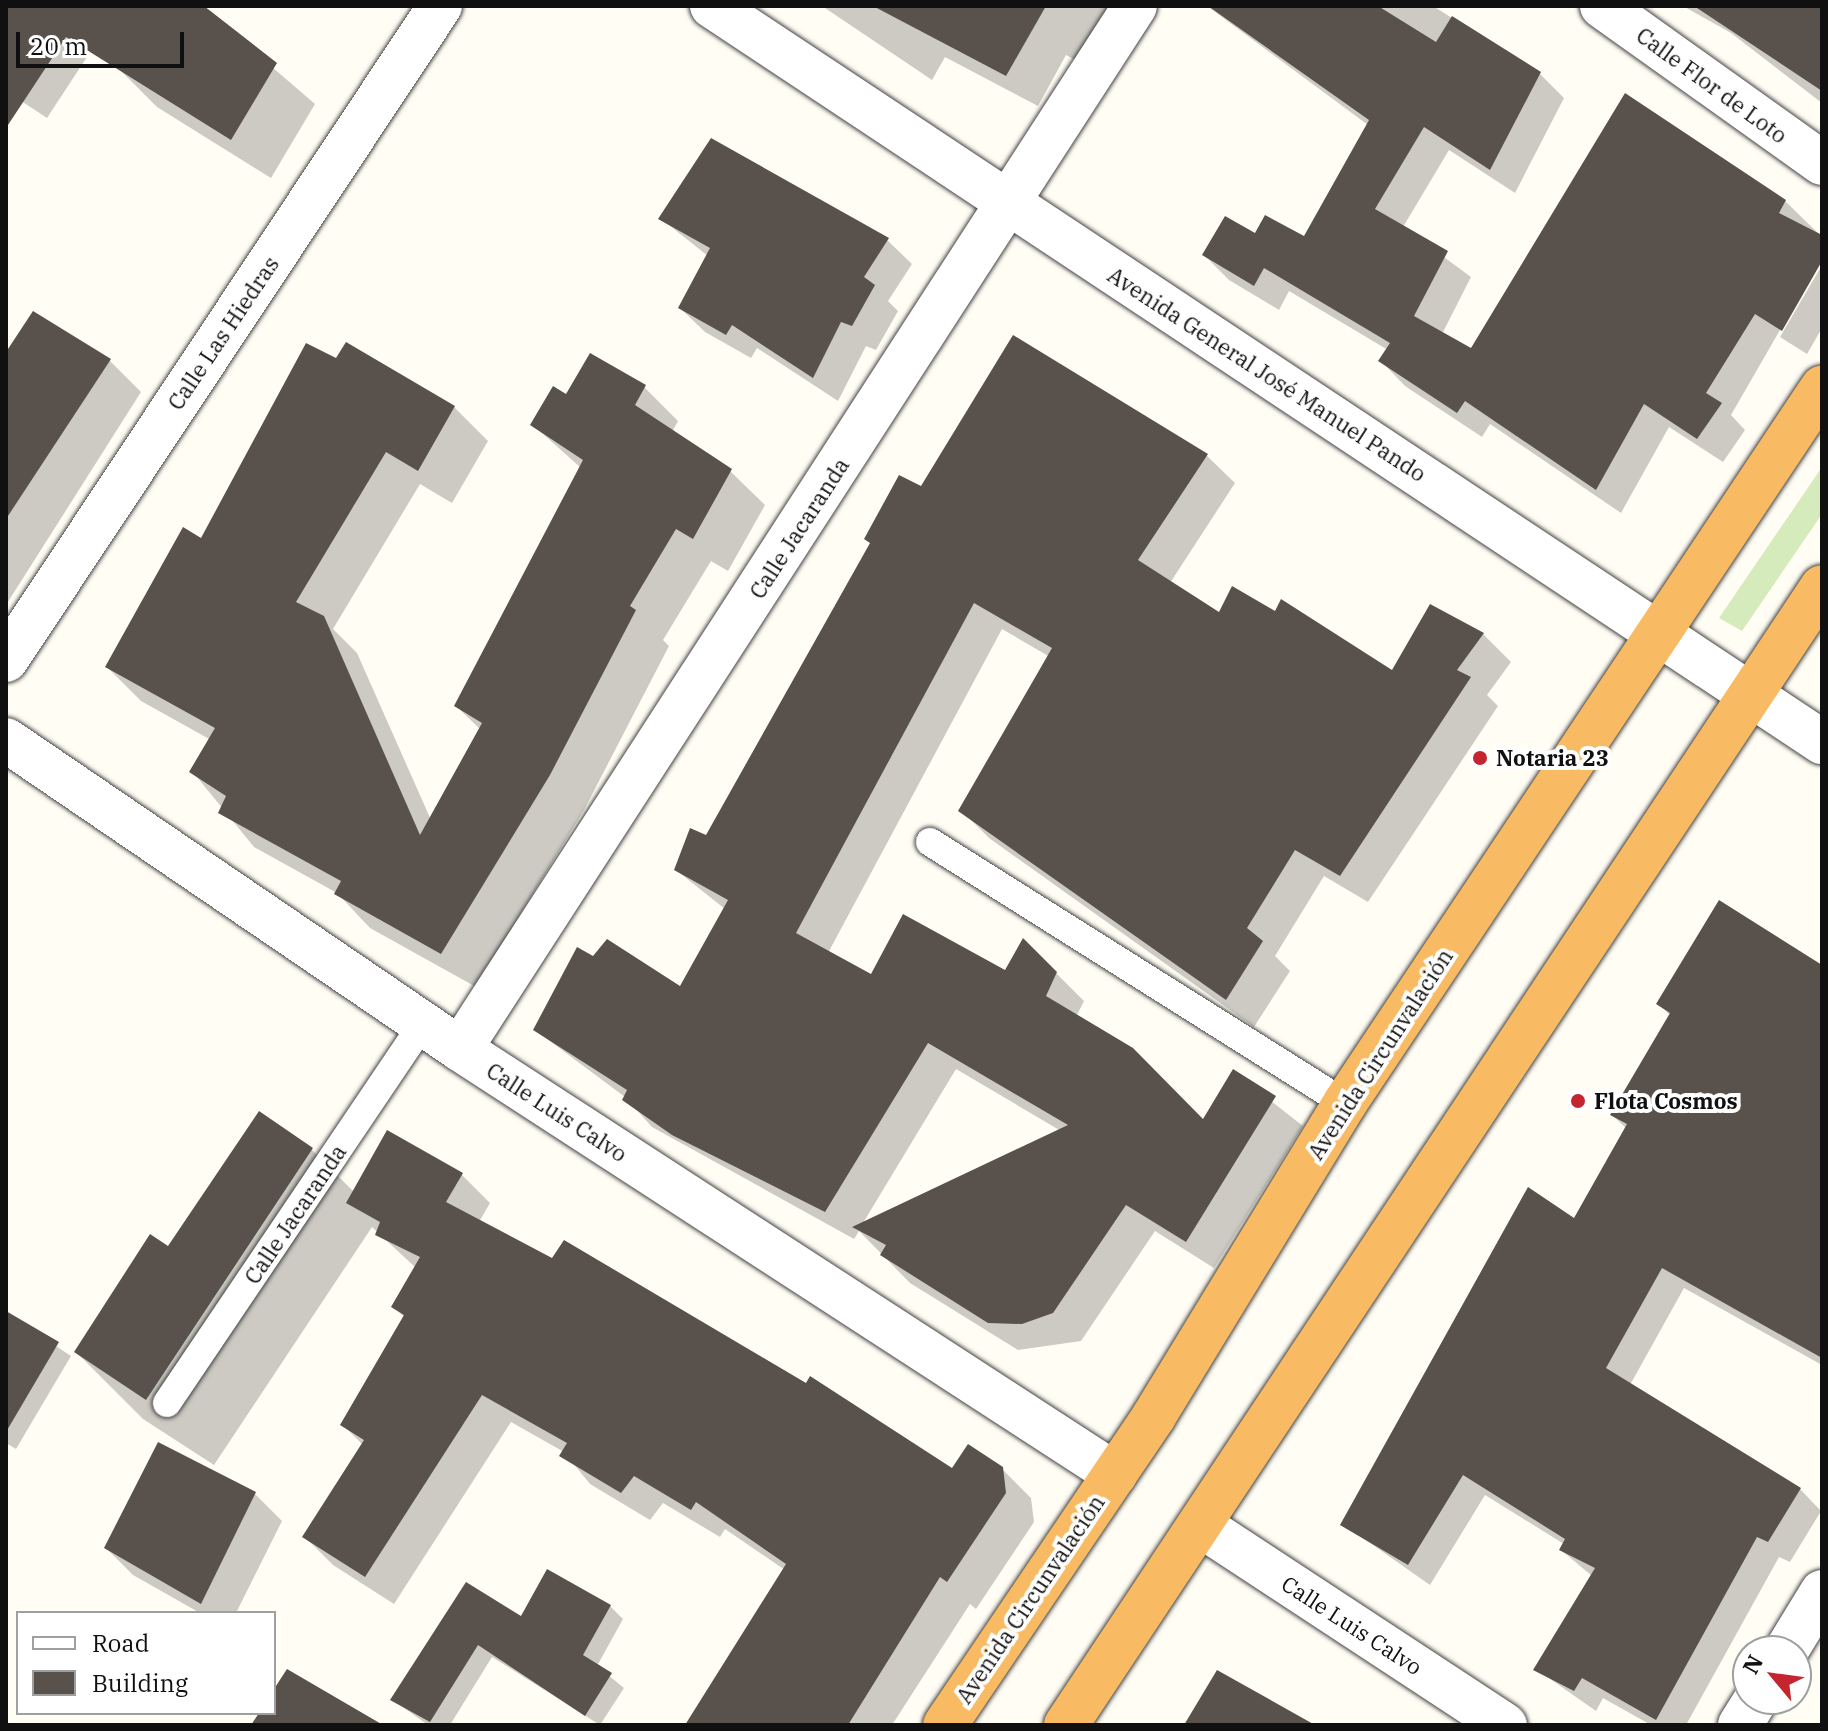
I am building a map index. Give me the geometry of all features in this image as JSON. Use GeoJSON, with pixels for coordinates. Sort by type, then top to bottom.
{"type":"FeatureCollection","features":[{"type":"Feature","properties":{"kind":"highway","name":"Avenida Circunvalación"},"geometry":{"type":"LineString","coordinates":[[945,1725],[1115,1474],[1345,1103],[1822,388]]}},
{"type":"Feature","properties":{"kind":"highway"},"geometry":{"type":"LineString","coordinates":[[1066,1725],[1822,587]]}},
{"type":"Feature","properties":{"kind":"street","name":"Calle Las Hiedras"},"geometry":{"type":"LineString","coordinates":[[6,660],[440,6]]}},
{"type":"Feature","properties":{"kind":"street","name":"Avenida General José Manuel Pando"},"geometry":{"type":"LineString","coordinates":[[712,6],[1822,742]]}},
{"type":"Feature","properties":{"kind":"street","name":"Calle Jacaranda"},"geometry":{"type":"LineString","coordinates":[[460,1049],[1010,205],[1135,6]]}},
{"type":"Feature","properties":{"kind":"street","name":"Calle Flor de Loto"},"geometry":{"type":"LineString","coordinates":[[1602,6],[1822,163]]}},
{"type":"Feature","properties":{"kind":"street","name":"Calle Luis Calvo"},"geometry":{"type":"LineString","coordinates":[[6,740],[460,1049],[1115,1474]]}},
{"type":"Feature","properties":{"kind":"street","name":"Calle Luis Calvo"},"geometry":{"type":"LineString","coordinates":[[1200,1525],[1505,1725]]}},
{"type":"Feature","properties":{"kind":"street"},"geometry":{"type":"LineString","coordinates":[[1796,1635],[1822,1592]]}},
{"type":"Feature","properties":{"kind":"lane"},"geometry":{"type":"LineString","coordinates":[[930,842],[1345,1103]]}},
{"type":"Feature","properties":{"kind":"lane","name":"Calle Jacaranda"},"geometry":{"type":"LineString","coordinates":[[167,1403],[423,1024]]}},
{"type":"Feature","properties":{"kind":"green space"},"geometry":{"type":"Polygon","coordinates":[[[1822,467],[1822,514],[1742,631],[1719,618],[1822,467]]]}},
{"type":"Feature","properties":{"kind":"building"},"geometry":{"type":"Polygon","coordinates":[[[6,6],[204,6],[277,63],[231,140],[66,37],[6,128],[6,6]]]}},
{"type":"Feature","properties":{"kind":"building"},"geometry":{"type":"Polygon","coordinates":[[[873,6],[1046,6],[1006,76],[873,6]]]}},
{"type":"Feature","properties":{"kind":"building"},"geometry":{"type":"Polygon","coordinates":[[[1208,6],[1378,6],[1436,42],[1452,16],[1541,72],[1490,170],[1424,127],[1375,209],[1448,251],[1414,316],[1471,348],[1625,93],[1786,200],[1779,213],[1822,235],[1822,261],[1782,331],[1755,314],[1706,393],[1722,403],[1697,439],[1644,404],[1596,490],[1465,401],[1457,413],[1378,361],[1390,343],[1264,268],[1254,286],[1202,255],[1225,216],[1255,233],[1265,215],[1304,236],[1369,120],[1208,6]]]}},
{"type":"Feature","properties":{"kind":"building"},"geometry":{"type":"Polygon","coordinates":[[[1694,6],[1822,6],[1822,91],[1694,6]]]}},
{"type":"Feature","properties":{"kind":"building"},"geometry":{"type":"Polygon","coordinates":[[[711,138],[889,238],[864,277],[875,285],[852,326],[841,322],[813,378],[732,325],[726,335],[678,308],[710,248],[658,219],[711,138]]]}},
{"type":"Feature","properties":{"kind":"building"},"geometry":{"type":"Polygon","coordinates":[[[33,311],[111,359],[6,519],[6,352],[33,311]]]}},
{"type":"Feature","properties":{"kind":"building"},"geometry":{"type":"Polygon","coordinates":[[[1013,335],[1208,454],[1138,560],[1219,612],[1232,586],[1275,611],[1281,599],[1392,670],[1430,604],[1484,633],[1457,670],[1471,677],[1340,876],[1295,850],[1247,928],[1263,941],[1226,1000],[958,811],[1052,648],[974,603],[796,933],[871,974],[903,914],[1005,970],[1023,938],[1057,972],[1046,996],[1133,1048],[1203,1119],[1233,1069],[1276,1096],[1186,1242],[1126,1205],[1053,1313],[1022,1324],[988,1323],[880,1255],[886,1245],[852,1227],[1068,1125],[928,1043],[825,1212],[672,1135],[622,1100],[627,1090],[533,1030],[577,947],[593,956],[607,939],[680,986],[728,900],[674,870],[690,828],[706,835],[870,543],[864,539],[899,475],[921,486],[1013,335]]]}},
{"type":"Feature","properties":{"kind":"building"},"geometry":{"type":"Polygon","coordinates":[[[346,342],[455,406],[418,471],[386,452],[296,602],[324,616],[420,835],[482,723],[454,706],[583,460],[530,425],[553,386],[566,394],[590,353],[646,385],[635,405],[732,469],[693,539],[676,529],[630,606],[636,610],[550,775],[441,954],[334,894],[341,881],[218,813],[226,796],[189,772],[215,728],[105,667],[183,527],[201,538],[306,343],[336,358],[346,342]]]}},
{"type":"Feature","properties":{"kind":"building"},"geometry":{"type":"Polygon","coordinates":[[[1719,900],[1822,965],[1822,1358],[1662,1268],[1606,1368],[1801,1488],[1768,1542],[1757,1537],[1656,1720],[1582,1678],[1574,1691],[1533,1670],[1595,1568],[1559,1550],[1565,1539],[1463,1475],[1408,1565],[1340,1525],[1528,1187],[1574,1218],[1627,1124],[1610,1115],[1670,1013],[1656,1004],[1719,900]]]}},
{"type":"Feature","properties":{"kind":"building"},"geometry":{"type":"Polygon","coordinates":[[[259,1111],[313,1148],[146,1400],[74,1352],[150,1234],[168,1246],[259,1111]]]}},
{"type":"Feature","properties":{"kind":"building"},"geometry":{"type":"Polygon","coordinates":[[[387,1130],[463,1173],[446,1202],[552,1258],[564,1240],[806,1383],[810,1376],[952,1468],[968,1444],[1003,1467],[1006,1493],[947,1582],[940,1577],[848,1725],[685,1725],[786,1564],[696,1502],[691,1510],[634,1476],[621,1493],[559,1456],[567,1443],[482,1395],[365,1577],[302,1537],[364,1440],[340,1425],[404,1315],[391,1307],[420,1257],[375,1235],[380,1222],[346,1203],[387,1130]]]}},
{"type":"Feature","properties":{"kind":"building"},"geometry":{"type":"Polygon","coordinates":[[[6,1311],[59,1342],[6,1432],[6,1311]]]}},
{"type":"Feature","properties":{"kind":"building"},"geometry":{"type":"Polygon","coordinates":[[[158,1442],[256,1492],[201,1604],[104,1548],[158,1442]]]}},
{"type":"Feature","properties":{"kind":"building"},"geometry":{"type":"Polygon","coordinates":[[[547,1569],[611,1605],[583,1655],[612,1673],[585,1716],[478,1645],[430,1722],[390,1700],[466,1582],[521,1616],[547,1569]]]}},
{"type":"Feature","properties":{"kind":"building"},"geometry":{"type":"Polygon","coordinates":[[[287,1669],[383,1725],[251,1725],[258,1715],[276,1715],[276,1686],[287,1669]]]}},
{"type":"Feature","properties":{"kind":"building"},"geometry":{"type":"Polygon","coordinates":[[[1217,1670],[1315,1725],[1184,1725],[1217,1670]]]}},
{"type":"Feature","properties":{"kind":"place","name":"Notaria 23"},"geometry":{"type":"Point","coordinates":[1480,758]}},
{"type":"Feature","properties":{"kind":"place","name":"Flota Cosmos"},"geometry":{"type":"Point","coordinates":[1578,1101]}}]}
